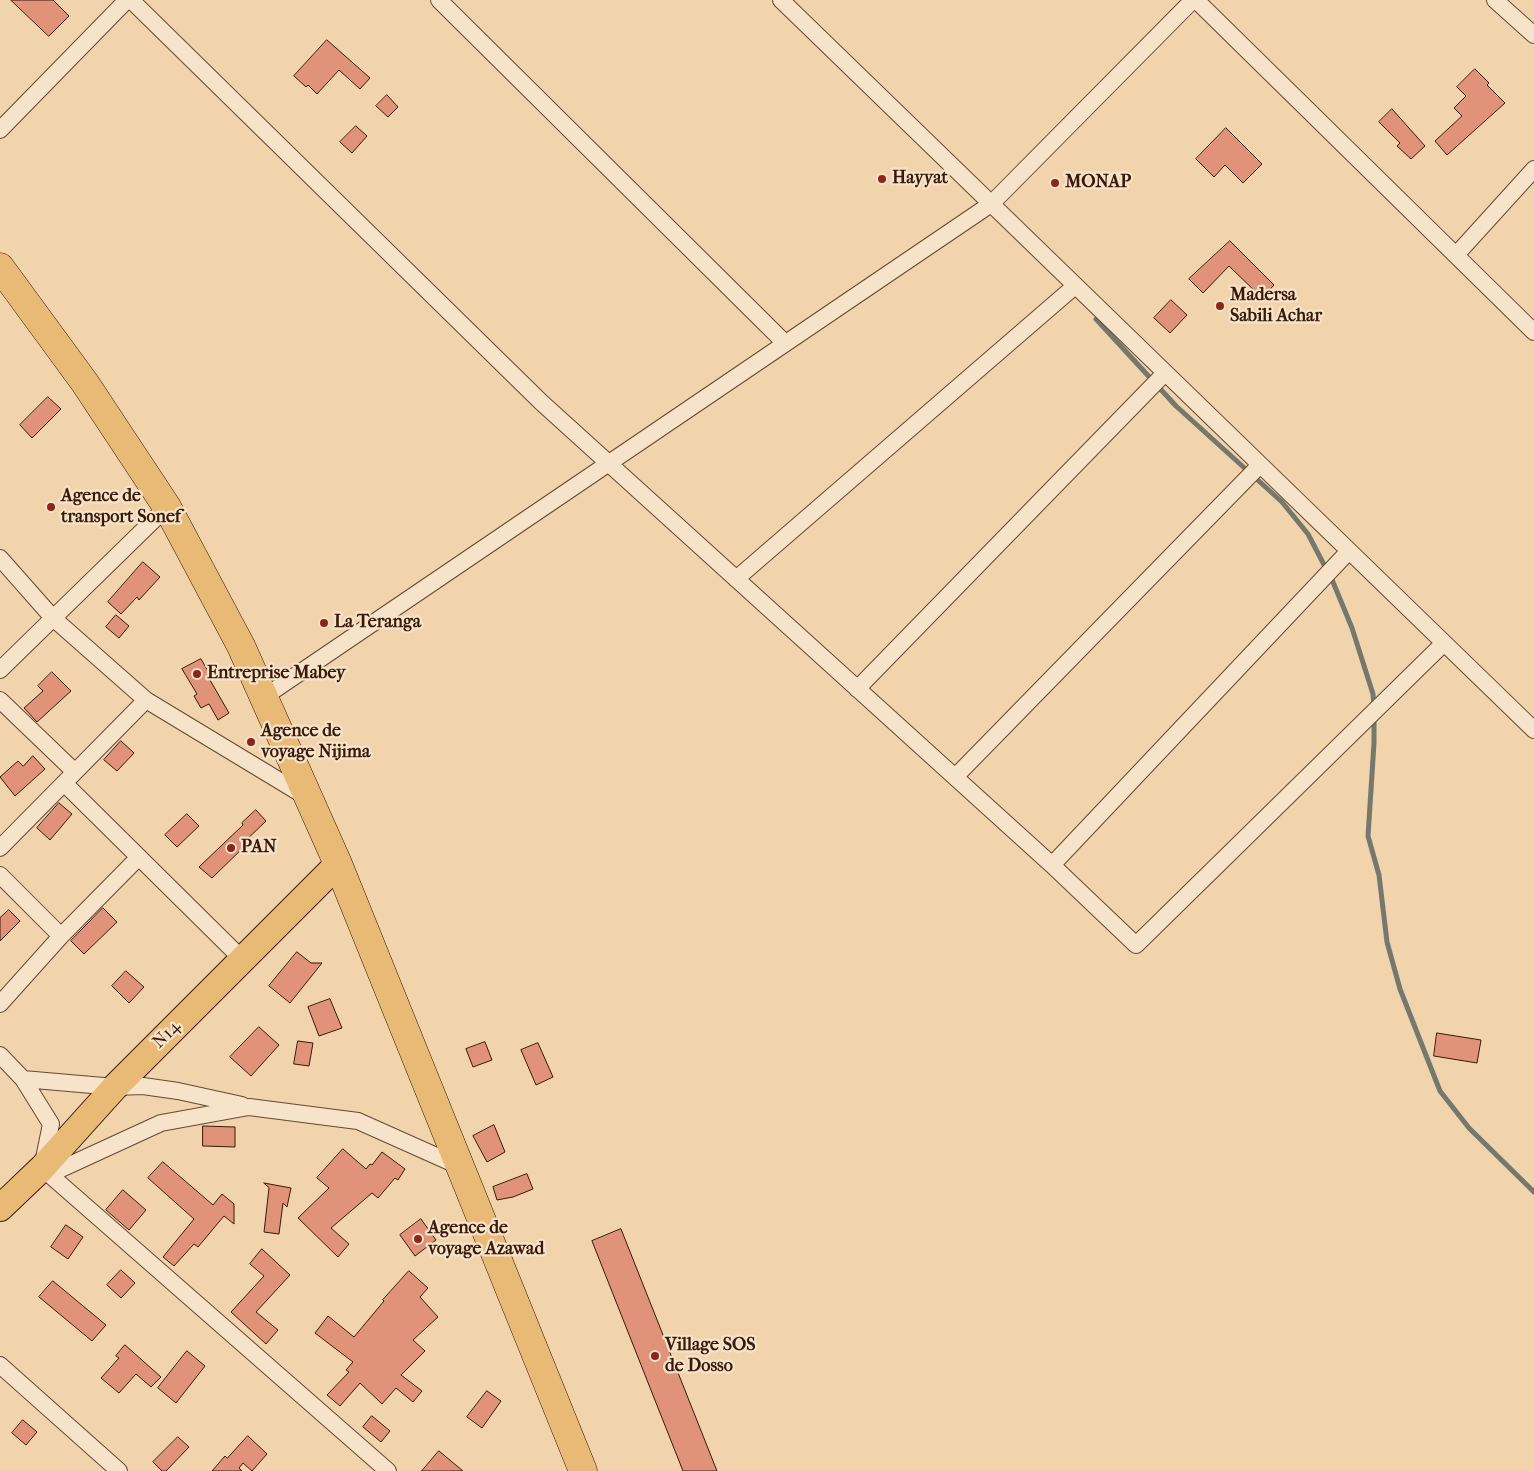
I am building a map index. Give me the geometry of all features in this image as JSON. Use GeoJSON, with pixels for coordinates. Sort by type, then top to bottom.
{"type":"FeatureCollection","features":[{"type":"Feature","properties":{"kind":"highway"},"geometry":{"type":"LineString","coordinates":[[0,267],[85,383],[167,507],[241,646],[338,864],[584,1471]]}},
{"type":"Feature","properties":{"kind":"main road","name":"N14"},"geometry":{"type":"LineString","coordinates":[[0,1208],[46,1171],[115,1087],[338,864]]}},
{"type":"Feature","properties":{"kind":"street"},"geometry":{"type":"LineString","coordinates":[[0,130],[129,0],[541,402],[1052,865],[1136,945],[1444,642]]}},
{"type":"Feature","properties":{"kind":"street"},"geometry":{"type":"LineString","coordinates":[[439,0],[786,343]]}},
{"type":"Feature","properties":{"kind":"street"},"geometry":{"type":"LineString","coordinates":[[782,0],[1534,730]]}},
{"type":"Feature","properties":{"kind":"street"},"geometry":{"type":"LineString","coordinates":[[264,697],[991,204],[1195,0],[1534,332]]}},
{"type":"Feature","properties":{"kind":"street"},"geometry":{"type":"LineString","coordinates":[[1495,0],[1534,35]]}},
{"type":"Feature","properties":{"kind":"street"},"geometry":{"type":"LineString","coordinates":[[1456,255],[1534,170]]}},
{"type":"Feature","properties":{"kind":"street"},"geometry":{"type":"LineString","coordinates":[[736,579],[1075,286]]}},
{"type":"Feature","properties":{"kind":"street"},"geometry":{"type":"LineString","coordinates":[[857,689],[1165,373]]}},
{"type":"Feature","properties":{"kind":"street"},"geometry":{"type":"LineString","coordinates":[[954,777],[1260,465]]}},
{"type":"Feature","properties":{"kind":"street"},"geometry":{"type":"LineString","coordinates":[[0,670],[167,507]]}},
{"type":"Feature","properties":{"kind":"street"},"geometry":{"type":"LineString","coordinates":[[1052,865],[1349,551]]}},
{"type":"Feature","properties":{"kind":"street"},"geometry":{"type":"LineString","coordinates":[[0,558],[53,618],[146,700],[310,800]]}},
{"type":"Feature","properties":{"kind":"street"},"geometry":{"type":"LineString","coordinates":[[0,700],[139,857],[242,959]]}},
{"type":"Feature","properties":{"kind":"street"},"geometry":{"type":"LineString","coordinates":[[0,848],[146,700]]}},
{"type":"Feature","properties":{"kind":"street"},"geometry":{"type":"LineString","coordinates":[[0,1004],[61,936],[139,857]]}},
{"type":"Feature","properties":{"kind":"street"},"geometry":{"type":"LineString","coordinates":[[0,875],[61,936]]}},
{"type":"Feature","properties":{"kind":"street"},"geometry":{"type":"LineString","coordinates":[[0,1055],[23,1079],[51,1124],[46,1171]]}},
{"type":"Feature","properties":{"kind":"street"},"geometry":{"type":"LineString","coordinates":[[23,1079],[115,1087],[142,1086],[178,1091],[249,1107],[358,1122],[461,1167]]}},
{"type":"Feature","properties":{"kind":"street"},"geometry":{"type":"LineString","coordinates":[[46,1171],[161,1123],[249,1107]]}},
{"type":"Feature","properties":{"kind":"street"},"geometry":{"type":"LineString","coordinates":[[46,1171],[388,1471]]}},
{"type":"Feature","properties":{"kind":"street"},"geometry":{"type":"LineString","coordinates":[[0,1365],[119,1471]]}},
{"type":"Feature","properties":{"kind":"building"},"geometry":{"type":"Polygon","coordinates":[[[11,0],[53,0],[69,16],[49,36],[11,0]]]}},
{"type":"Feature","properties":{"kind":"building"},"geometry":{"type":"Polygon","coordinates":[[[327,40],[370,78],[360,89],[339,70],[317,94],[308,85],[306,87],[294,76],[327,40]]]}},
{"type":"Feature","properties":{"kind":"building"},"geometry":{"type":"Polygon","coordinates":[[[1475,69],[1489,83],[1487,85],[1505,103],[1447,155],[1435,141],[1462,116],[1454,108],[1466,96],[1457,87],[1475,69]]]}},
{"type":"Feature","properties":{"kind":"building"},"geometry":{"type":"Polygon","coordinates":[[[387,95],[398,107],[388,117],[376,106],[387,95]]]}},
{"type":"Feature","properties":{"kind":"building"},"geometry":{"type":"Polygon","coordinates":[[[1392,109],[1425,146],[1411,159],[1397,146],[1400,143],[1379,122],[1392,109]]]}},
{"type":"Feature","properties":{"kind":"building"},"geometry":{"type":"Polygon","coordinates":[[[356,126],[367,136],[352,153],[340,142],[356,126]]]}},
{"type":"Feature","properties":{"kind":"building"},"geometry":{"type":"Polygon","coordinates":[[[1226,128],[1262,164],[1243,183],[1225,165],[1214,177],[1196,159],[1226,128]]]}},
{"type":"Feature","properties":{"kind":"building"},"geometry":{"type":"Polygon","coordinates":[[[1230,241],[1274,285],[1262,298],[1229,266],[1203,293],[1189,279],[1230,241]]]}},
{"type":"Feature","properties":{"kind":"building"},"geometry":{"type":"Polygon","coordinates":[[[1171,300],[1187,315],[1170,333],[1154,318],[1171,300]]]}},
{"type":"Feature","properties":{"kind":"building"},"geometry":{"type":"Polygon","coordinates":[[[48,397],[61,409],[32,438],[20,425],[48,397]]]}},
{"type":"Feature","properties":{"kind":"building"},"geometry":{"type":"Polygon","coordinates":[[[143,562],[160,577],[139,600],[137,597],[121,614],[108,602],[143,562]]]}},
{"type":"Feature","properties":{"kind":"building"},"geometry":{"type":"Polygon","coordinates":[[[116,615],[129,626],[119,638],[106,627],[116,615]]]}},
{"type":"Feature","properties":{"kind":"building"},"geometry":{"type":"Polygon","coordinates":[[[201,659],[212,678],[210,680],[229,713],[218,720],[209,704],[201,708],[194,696],[197,694],[182,669],[201,659]]]}},
{"type":"Feature","properties":{"kind":"building"},"geometry":{"type":"Polygon","coordinates":[[[52,672],[71,691],[37,722],[24,708],[43,691],[38,686],[52,672]]]}},
{"type":"Feature","properties":{"kind":"building"},"geometry":{"type":"Polygon","coordinates":[[[121,741],[134,753],[117,771],[104,760],[121,741]]]}},
{"type":"Feature","properties":{"kind":"building"},"geometry":{"type":"Polygon","coordinates":[[[33,756],[45,769],[15,796],[0,777],[18,761],[23,766],[33,756]]]}},
{"type":"Feature","properties":{"kind":"building"},"geometry":{"type":"Polygon","coordinates":[[[59,803],[72,814],[50,840],[37,828],[59,803]]]}},
{"type":"Feature","properties":{"kind":"building"},"geometry":{"type":"Polygon","coordinates":[[[256,810],[266,821],[241,845],[246,845],[212,878],[199,867],[256,810]]]}},
{"type":"Feature","properties":{"kind":"building"},"geometry":{"type":"Polygon","coordinates":[[[187,814],[199,826],[177,847],[165,835],[187,814]]]}},
{"type":"Feature","properties":{"kind":"building"},"geometry":{"type":"Polygon","coordinates":[[[103,908],[117,922],[84,954],[71,941],[103,908]]]}},
{"type":"Feature","properties":{"kind":"building"},"geometry":{"type":"Polygon","coordinates":[[[9,910],[20,921],[0,941],[0,918],[9,910]]]}},
{"type":"Feature","properties":{"kind":"building"},"geometry":{"type":"Polygon","coordinates":[[[297,952],[311,963],[322,963],[290,1003],[269,986],[297,952]]]}},
{"type":"Feature","properties":{"kind":"building"},"geometry":{"type":"Polygon","coordinates":[[[126,971],[144,987],[129,1003],[112,986],[126,971]]]}},
{"type":"Feature","properties":{"kind":"building"},"geometry":{"type":"Polygon","coordinates":[[[330,999],[342,1028],[319,1036],[308,1007],[330,999]]]}},
{"type":"Feature","properties":{"kind":"building"},"geometry":{"type":"Polygon","coordinates":[[[259,1027],[279,1045],[251,1076],[230,1057],[259,1027]]]}},
{"type":"Feature","properties":{"kind":"building"},"geometry":{"type":"Polygon","coordinates":[[[1437,1033],[1481,1040],[1477,1063],[1434,1056],[1437,1033]]]}},
{"type":"Feature","properties":{"kind":"building"},"geometry":{"type":"Polygon","coordinates":[[[298,1041],[313,1043],[309,1066],[294,1064],[298,1041]]]}},
{"type":"Feature","properties":{"kind":"building"},"geometry":{"type":"Polygon","coordinates":[[[485,1042],[492,1060],[473,1067],[466,1049],[485,1042]]]}},
{"type":"Feature","properties":{"kind":"building"},"geometry":{"type":"Polygon","coordinates":[[[538,1043],[553,1077],[536,1085],[521,1050],[538,1043]]]}},
{"type":"Feature","properties":{"kind":"building"},"geometry":{"type":"Polygon","coordinates":[[[494,1125],[505,1152],[487,1162],[473,1136],[494,1125]]]}},
{"type":"Feature","properties":{"kind":"building"},"geometry":{"type":"Polygon","coordinates":[[[203,1126],[235,1127],[235,1147],[203,1146],[203,1126]]]}},
{"type":"Feature","properties":{"kind":"building"},"geometry":{"type":"Polygon","coordinates":[[[343,1149],[366,1169],[370,1164],[372,1165],[382,1152],[405,1169],[398,1180],[395,1178],[378,1198],[372,1193],[331,1228],[349,1244],[338,1257],[298,1218],[329,1188],[317,1178],[343,1149]]]}},
{"type":"Feature","properties":{"kind":"building"},"geometry":{"type":"Polygon","coordinates":[[[163,1162],[213,1205],[222,1194],[234,1204],[234,1224],[224,1216],[198,1247],[194,1244],[174,1266],[163,1257],[194,1219],[148,1178],[163,1162]]]}},
{"type":"Feature","properties":{"kind":"building"},"geometry":{"type":"Polygon","coordinates":[[[527,1174],[533,1189],[513,1197],[497,1200],[493,1187],[527,1174]]]}},
{"type":"Feature","properties":{"kind":"building"},"geometry":{"type":"Polygon","coordinates":[[[264,1183],[291,1188],[287,1207],[283,1203],[279,1234],[264,1232],[269,1188],[264,1183]]]}},
{"type":"Feature","properties":{"kind":"building"},"geometry":{"type":"Polygon","coordinates":[[[123,1190],[146,1210],[129,1230],[106,1210],[123,1190]]]}},
{"type":"Feature","properties":{"kind":"building"},"geometry":{"type":"Polygon","coordinates":[[[421,1219],[436,1240],[415,1256],[400,1235],[421,1219]]]}},
{"type":"Feature","properties":{"kind":"building"},"geometry":{"type":"Polygon","coordinates":[[[66,1225],[83,1237],[68,1259],[51,1247],[66,1225]]]}},
{"type":"Feature","properties":{"kind":"building","name":"Village SOS de Dosso"},"geometry":{"type":"Polygon","coordinates":[[[621,1229],[717,1471],[683,1471],[592,1241],[621,1229]]]}},
{"type":"Feature","properties":{"kind":"building"},"geometry":{"type":"Polygon","coordinates":[[[262,1249],[290,1275],[256,1312],[278,1330],[266,1344],[231,1312],[264,1276],[250,1264],[262,1249]]]}},
{"type":"Feature","properties":{"kind":"building"},"geometry":{"type":"Polygon","coordinates":[[[121,1270],[135,1283],[121,1298],[107,1285],[121,1270]]]}},
{"type":"Feature","properties":{"kind":"building"},"geometry":{"type":"Polygon","coordinates":[[[409,1271],[428,1288],[420,1297],[438,1317],[413,1340],[425,1351],[401,1375],[422,1391],[413,1402],[396,1388],[382,1404],[360,1383],[340,1406],[327,1395],[349,1372],[346,1370],[353,1362],[315,1333],[328,1316],[354,1337],[409,1271]]]}},
{"type":"Feature","properties":{"kind":"building"},"geometry":{"type":"Polygon","coordinates":[[[53,1281],[106,1325],[92,1341],[39,1297],[53,1281]]]}},
{"type":"Feature","properties":{"kind":"building"},"geometry":{"type":"Polygon","coordinates":[[[125,1345],[161,1377],[151,1387],[136,1374],[119,1393],[101,1378],[119,1358],[116,1356],[125,1345]]]}},
{"type":"Feature","properties":{"kind":"building"},"geometry":{"type":"Polygon","coordinates":[[[187,1351],[205,1366],[176,1403],[158,1388],[187,1351]]]}},
{"type":"Feature","properties":{"kind":"building"},"geometry":{"type":"Polygon","coordinates":[[[487,1391],[501,1401],[482,1428],[467,1417],[487,1391]]]}},
{"type":"Feature","properties":{"kind":"building"},"geometry":{"type":"Polygon","coordinates":[[[372,1416],[390,1431],[381,1442],[363,1427],[372,1416]]]}},
{"type":"Feature","properties":{"kind":"building"},"geometry":{"type":"Polygon","coordinates":[[[23,1420],[37,1432],[26,1445],[12,1433],[23,1420]]]}},
{"type":"Feature","properties":{"kind":"building"},"geometry":{"type":"Polygon","coordinates":[[[248,1436],[267,1454],[252,1471],[243,1463],[239,1468],[242,1471],[212,1471],[225,1456],[227,1458],[248,1436]]]}},
{"type":"Feature","properties":{"kind":"building"},"geometry":{"type":"Polygon","coordinates":[[[178,1437],[189,1447],[166,1471],[162,1471],[153,1462],[178,1437]]]}},
{"type":"Feature","properties":{"kind":"building"},"geometry":{"type":"Polygon","coordinates":[[[439,1451],[463,1471],[422,1471],[439,1451]]]}},
{"type":"Feature","properties":{"kind":"waterway"},"geometry":{"type":"LineString","coordinates":[[1096,319],[1176,406],[1282,502],[1308,534],[1333,582],[1352,628],[1373,694],[1374,708]]}},
{"type":"Feature","properties":{"kind":"waterway"},"geometry":{"type":"LineString","coordinates":[[1374,719],[1368,836],[1379,875],[1387,942],[1400,989],[1440,1091],[1469,1128],[1534,1192]]}},
{"type":"Feature","properties":{"kind":"place","name":"Hayyat"},"geometry":{"type":"Point","coordinates":[882,179]}},
{"type":"Feature","properties":{"kind":"place","name":"MONAP"},"geometry":{"type":"Point","coordinates":[1055,183]}},
{"type":"Feature","properties":{"kind":"place","name":"Madersa Sabili Achar"},"geometry":{"type":"Point","coordinates":[1220,306]}},
{"type":"Feature","properties":{"kind":"place","name":"Agence de transport Sonef"},"geometry":{"type":"Point","coordinates":[51,507]}},
{"type":"Feature","properties":{"kind":"place","name":"La Teranga"},"geometry":{"type":"Point","coordinates":[324,623]}},
{"type":"Feature","properties":{"kind":"place","name":"Entreprise Mabey"},"geometry":{"type":"Point","coordinates":[197,674]}},
{"type":"Feature","properties":{"kind":"place","name":"Agence de voyage Nijima"},"geometry":{"type":"Point","coordinates":[251,742]}},
{"type":"Feature","properties":{"kind":"place","name":"PAN"},"geometry":{"type":"Point","coordinates":[231,848]}},
{"type":"Feature","properties":{"kind":"place","name":"Agence de voyage Azawad"},"geometry":{"type":"Point","coordinates":[418,1239]}},
{"type":"Feature","properties":{"kind":"place","name":"Village SOS de Dosso"},"geometry":{"type":"Point","coordinates":[655,1356]}}]}
